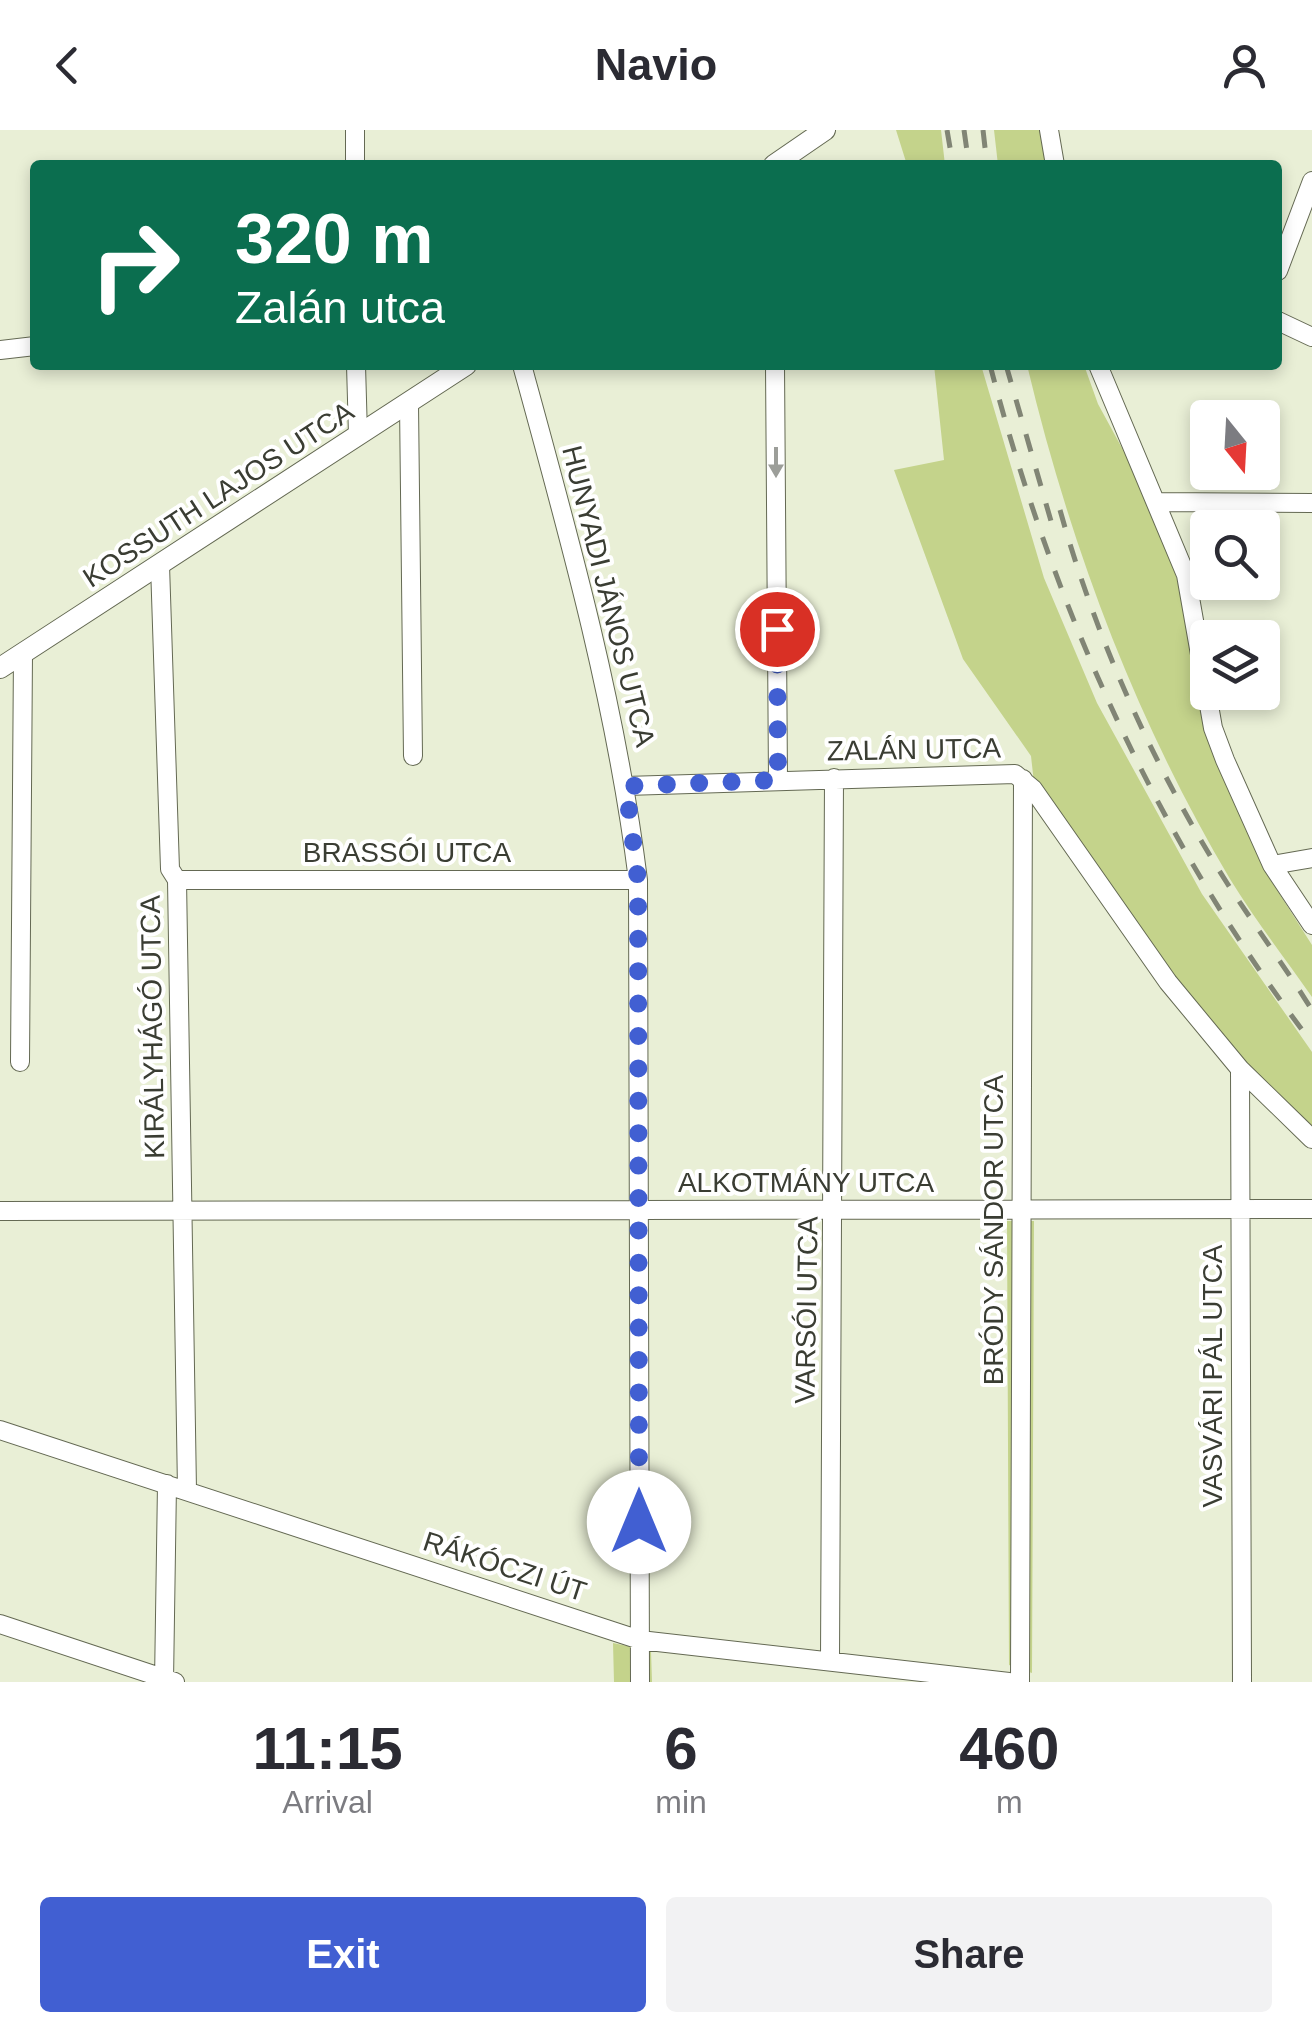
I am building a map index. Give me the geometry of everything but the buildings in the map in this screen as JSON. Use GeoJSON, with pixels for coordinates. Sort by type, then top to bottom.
{"type":"FeatureCollection","features":[{"type":"Feature","properties":{"kind":"street"},"geometry":{"type":"LineString","coordinates":[[355,130],[355,160]]}},
{"type":"Feature","properties":{"kind":"street"},"geometry":{"type":"LineString","coordinates":[[782,160],[825,130]]}},
{"type":"Feature","properties":{"kind":"street"},"geometry":{"type":"LineString","coordinates":[[1050,130],[1054,160]]}},
{"type":"Feature","properties":{"kind":"street"},"geometry":{"type":"LineString","coordinates":[[1282,261],[1312,181]]}},
{"type":"Feature","properties":{"kind":"street"},"geometry":{"type":"LineString","coordinates":[[1282,323],[1312,337]]}},
{"type":"Feature","properties":{"kind":"street"},"geometry":{"type":"LineString","coordinates":[[0,350],[30,347]]}},
{"type":"Feature","properties":{"kind":"street"},"geometry":{"type":"LineString","coordinates":[[356,370],[358,435]]}},
{"type":"Feature","properties":{"kind":"street","name":"KOSSUTH LAJOS UTCA"},"geometry":{"type":"LineString","coordinates":[[0,668],[459,370]]}},
{"type":"Feature","properties":{"kind":"street","name":"HUNYADI JÁNOS UTCA"},"geometry":{"type":"LineString","coordinates":[[523,370],[578,568],[626,786],[638,880],[640,1682]]}},
{"type":"Feature","properties":{"kind":"street"},"geometry":{"type":"LineString","coordinates":[[776,370],[778,780]]}},
{"type":"Feature","properties":{"kind":"street"},"geometry":{"type":"LineString","coordinates":[[1100,370],[1158,502],[1194,609],[1213,728],[1272,864],[1312,925]]}},
{"type":"Feature","properties":{"kind":"street"},"geometry":{"type":"LineString","coordinates":[[410,404],[413,756]]}},
{"type":"Feature","properties":{"kind":"street"},"geometry":{"type":"LineString","coordinates":[[1158,502],[1312,503]]}},
{"type":"Feature","properties":{"kind":"street","name":"KIRÁLYHÁGÓ UTCA"},"geometry":{"type":"LineString","coordinates":[[160,565],[170,869],[178,880],[188,1490]]}},
{"type":"Feature","properties":{"kind":"street"},"geometry":{"type":"LineString","coordinates":[[20,1062],[22,653]]}},
{"type":"Feature","properties":{"kind":"street","name":"ZALÁN UTCA"},"geometry":{"type":"LineString","coordinates":[[626,786],[1006,772],[1023,779]]}},
{"type":"Feature","properties":{"kind":"street","name":"VARSÓI UTCA"},"geometry":{"type":"LineString","coordinates":[[830,1661],[834,778]]}},
{"type":"Feature","properties":{"kind":"street"},"geometry":{"type":"LineString","coordinates":[[1023,779],[1168,982],[1240,1069],[1312,1140]]}},
{"type":"Feature","properties":{"kind":"street","name":"BRÓDY SÁNDOR UTCA"},"geometry":{"type":"LineString","coordinates":[[1020,1682],[1023,779]]}},
{"type":"Feature","properties":{"kind":"street"},"geometry":{"type":"LineString","coordinates":[[1272,864],[1312,858]]}},
{"type":"Feature","properties":{"kind":"street","name":"BRASSÓI UTCA"},"geometry":{"type":"LineString","coordinates":[[178,880],[638,880]]}},
{"type":"Feature","properties":{"kind":"street","name":"VASVÁRI PÁL UTCA"},"geometry":{"type":"LineString","coordinates":[[1240,1069],[1242,1682]]}},
{"type":"Feature","properties":{"kind":"street","name":"ALKOTMÁNY UTCA"},"geometry":{"type":"LineString","coordinates":[[0,1211],[1312,1209]]}},
{"type":"Feature","properties":{"kind":"street","name":"RÁKÓCZI ÚT"},"geometry":{"type":"LineString","coordinates":[[0,1430],[640,1640],[1009,1682]]}},
{"type":"Feature","properties":{"kind":"street"},"geometry":{"type":"LineString","coordinates":[[0,1624],[168,1681],[167,1484]]}},
{"type":"Feature","properties":{"kind":"green space"},"geometry":{"type":"Polygon","coordinates":[[[896,130],[941,130],[944,160],[905,160],[896,130]]]}},
{"type":"Feature","properties":{"kind":"green space"},"geometry":{"type":"Polygon","coordinates":[[[994,130],[1041,130],[1045,160],[997,160],[994,130]]]}},
{"type":"Feature","properties":{"kind":"green space"},"geometry":{"type":"Polygon","coordinates":[[[935,370],[982,370],[1044,578],[1097,703],[1202,894],[1312,1052],[1312,1136],[1170,979],[1034,783],[1031,756],[963,659],[894,470],[944,460],[935,370]]]}},
{"type":"Feature","properties":{"kind":"green space"},"geometry":{"type":"Polygon","coordinates":[[[1028,370],[1086,370],[1098,404],[1152,503],[1190,629],[1190,710],[1203,710],[1205,732],[1263,868],[1312,945],[1312,997],[1230,879],[1164,756],[1109,630],[1064,499],[1028,370]]]}},
{"type":"Feature","properties":{"kind":"green space"},"geometry":{"type":"Polygon","coordinates":[[[1007,1221],[1034,1221],[1032,1673],[1009,1665],[1007,1221]]]}},
{"type":"Feature","properties":{"kind":"green space"},"geometry":{"type":"Polygon","coordinates":[[[613,1643],[651,1651],[652,1682],[614,1682],[613,1643]]]}},
{"type":"Feature","properties":{"kind":"railway"},"geometry":{"type":"LineString","coordinates":[[947,130],[952,160]]}},
{"type":"Feature","properties":{"kind":"railway"},"geometry":{"type":"LineString","coordinates":[[964,130],[968,160]]}},
{"type":"Feature","properties":{"kind":"railway"},"geometry":{"type":"LineString","coordinates":[[983,130],[986,160]]}},
{"type":"Feature","properties":{"kind":"railway"},"geometry":{"type":"LineString","coordinates":[[991,370],[1046,546],[1117,720],[1206,886],[1312,1043]]}},
{"type":"Feature","properties":{"kind":"railway"},"geometry":{"type":"LineString","coordinates":[[1007,370],[1053,528]]}},
{"type":"Feature","properties":{"kind":"railway"},"geometry":{"type":"LineString","coordinates":[[1060,510],[1091,607],[1152,749],[1227,883],[1312,1010]]}},
{"type":"Feature","properties":{"kind":"route"},"geometry":{"type":"LineString","coordinates":[[639,1522],[638,880],[626,786],[778,780],[777,629]]}}]}
